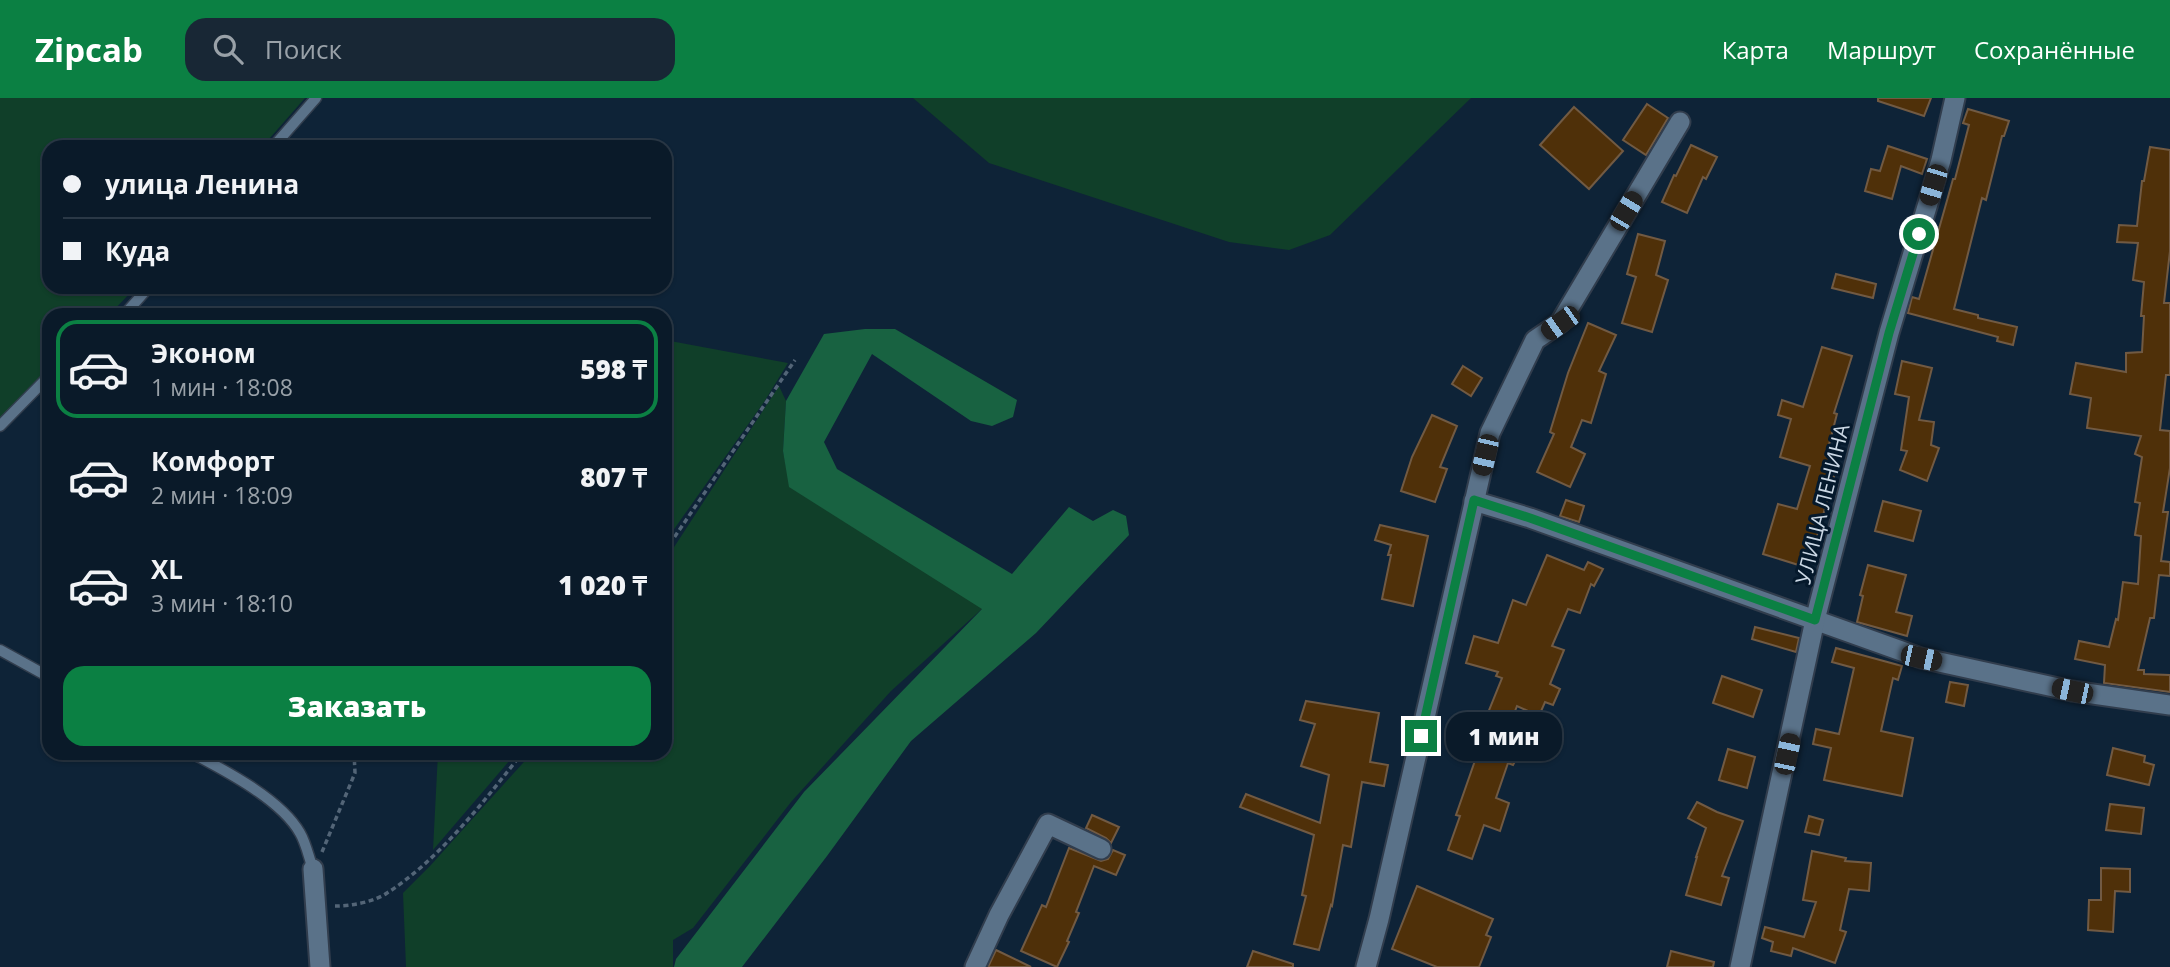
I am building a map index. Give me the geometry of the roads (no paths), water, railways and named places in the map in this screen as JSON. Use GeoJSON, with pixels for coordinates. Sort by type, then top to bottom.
{"type":"FeatureCollection","features":[{"type":"Feature","properties":{"kind":"street","name":"УЛИЦА ЛЕНИНА"},"geometry":{"type":"LineString","coordinates":[[1740,967],[1815,620],[1889,333],[1941,160],[1955,98]]}},
{"type":"Feature","properties":{"kind":"street"},"geometry":{"type":"LineString","coordinates":[[1366,967],[1490,433],[1535,340],[1560,323],[1680,122]]}},
{"type":"Feature","properties":{"kind":"street"},"geometry":{"type":"LineString","coordinates":[[1474,500],[1921,658],[2072,691],[2170,705]]}},
{"type":"Feature","properties":{"kind":"street"},"geometry":{"type":"LineString","coordinates":[[975,967],[999,915],[1048,824],[1101,849]]}},
{"type":"Feature","properties":{"kind":"street"},"geometry":{"type":"LineString","coordinates":[[313,869],[320,967]]}},
{"type":"Feature","properties":{"kind":"lane"},"geometry":{"type":"LineString","coordinates":[[278,140],[316,98]]}},
{"type":"Feature","properties":{"kind":"lane"},"geometry":{"type":"LineString","coordinates":[[130,308],[143,294]]}},
{"type":"Feature","properties":{"kind":"lane"},"geometry":{"type":"LineString","coordinates":[[0,426],[42,383]]}},
{"type":"Feature","properties":{"kind":"lane"},"geometry":{"type":"LineString","coordinates":[[0,650],[42,673]]}},
{"type":"Feature","properties":{"kind":"lane"},"geometry":{"type":"LineString","coordinates":[[205,760],[234,776],[278,808],[300,833],[313,869]]}}]}
